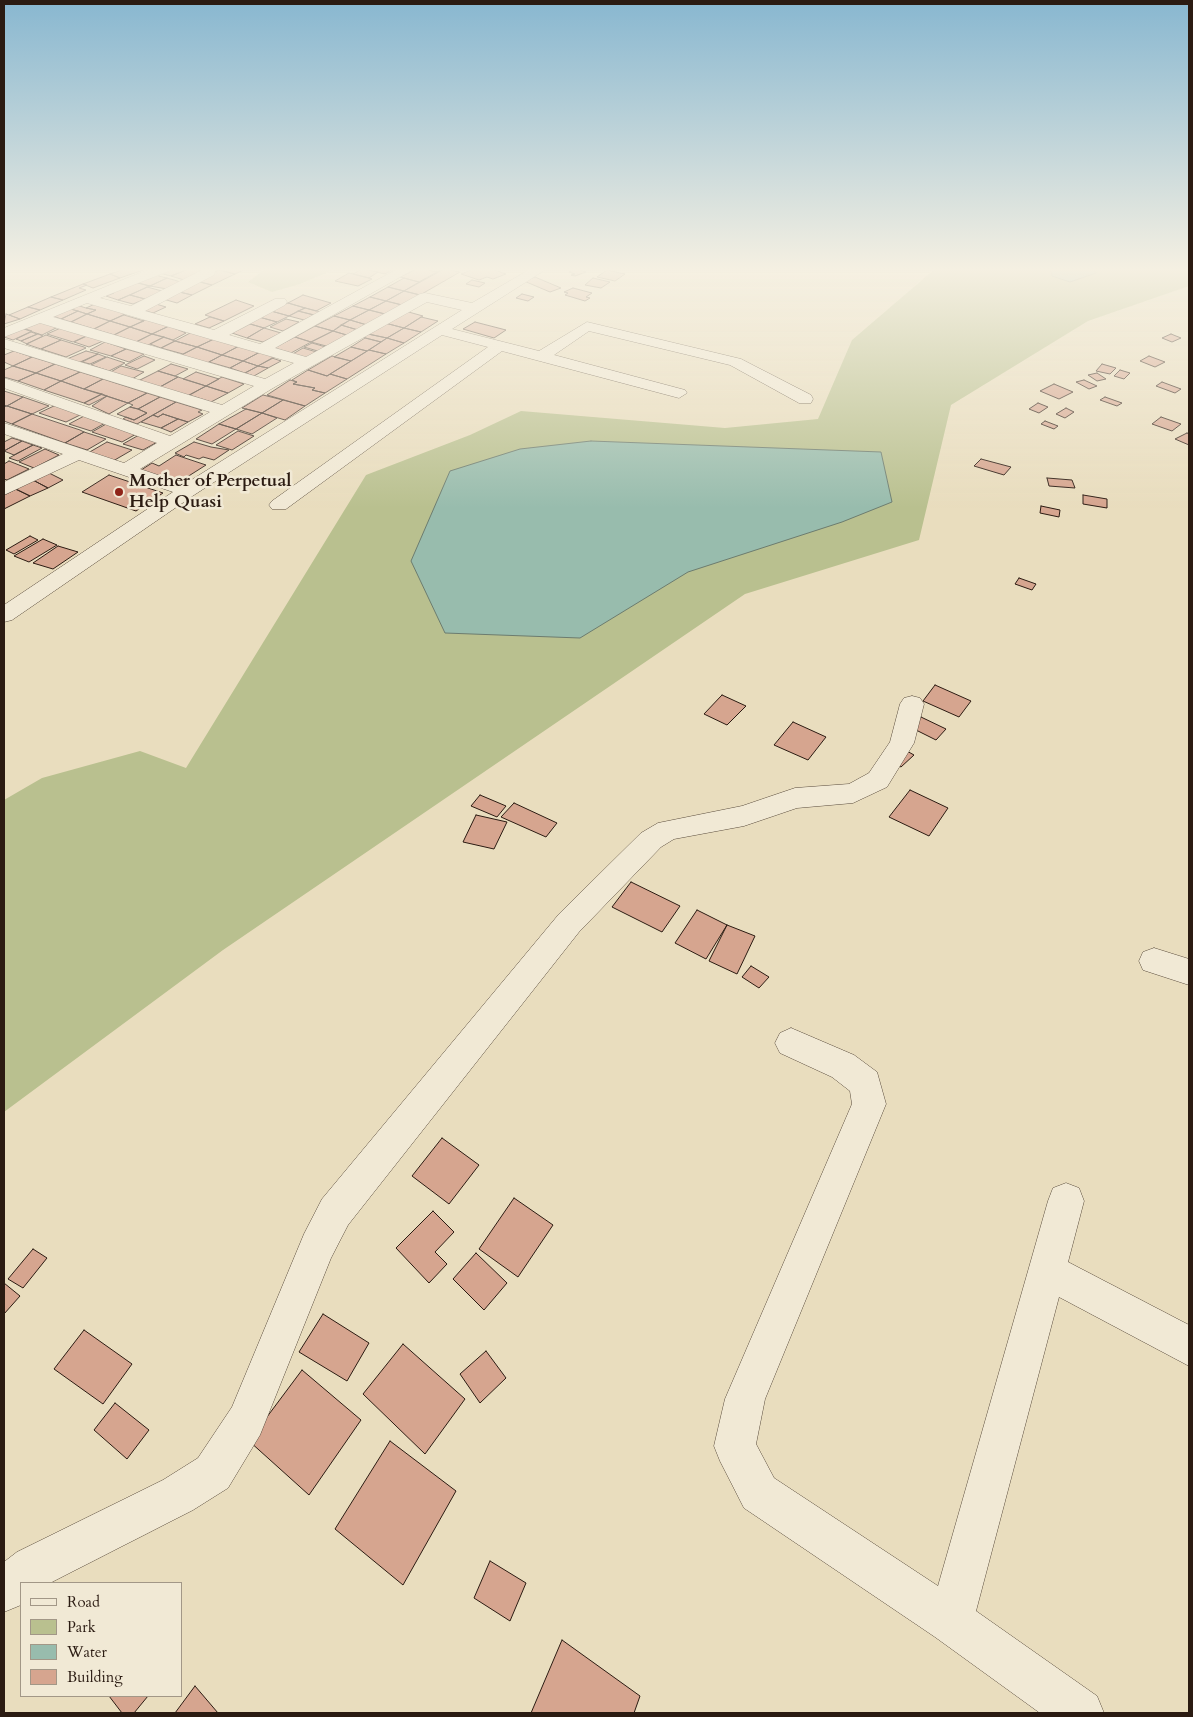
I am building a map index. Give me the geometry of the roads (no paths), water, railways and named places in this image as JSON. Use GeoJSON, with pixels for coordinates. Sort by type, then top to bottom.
{"type":"FeatureCollection","features":[{"type":"Feature","properties":{"kind":"street"},"geometry":{"type":"LineString","coordinates":[[24,348],[224,411]]}},
{"type":"Feature","properties":{"kind":"street"},"geometry":{"type":"LineString","coordinates":[[142,348],[267,385]]}},
{"type":"Feature","properties":{"kind":"street"},"geometry":{"type":"LineString","coordinates":[[258,348],[308,362]]}},
{"type":"Feature","properties":{"kind":"street"},"geometry":{"type":"LineString","coordinates":[[125,470],[333,348]]}},
{"type":"Feature","properties":{"kind":"street"},"geometry":{"type":"LineString","coordinates":[[4,614],[187,491],[412,348]]}},
{"type":"Feature","properties":{"kind":"street"},"geometry":{"type":"LineString","coordinates":[[279,505],[497,348]]}},
{"type":"Feature","properties":{"kind":"street"},"geometry":{"type":"LineString","coordinates":[[513,348],[679,393]]}},
{"type":"Feature","properties":{"kind":"street"},"geometry":{"type":"LineString","coordinates":[[542,356],[554,348]]}},
{"type":"Feature","properties":{"kind":"street"},"geometry":{"type":"LineString","coordinates":[[678,348],[735,362],[805,399]]}},
{"type":"Feature","properties":{"kind":"street"},"geometry":{"type":"LineString","coordinates":[[4,383],[171,442]]}},
{"type":"Feature","properties":{"kind":"street"},"geometry":{"type":"LineString","coordinates":[[4,428],[187,491]]}},
{"type":"Feature","properties":{"kind":"street"},"geometry":{"type":"LineString","coordinates":[[7,485],[77,454]]}},
{"type":"Feature","properties":{"kind":"street"},"geometry":{"type":"LineString","coordinates":[[4,1590],[33,1568],[178,1495],[213,1473],[246,1421],[317,1247],[335,1212],[569,923],[651,840],[667,830],[744,816],[795,798],[853,792],[878,780],[902,743],[912,704]]}},
{"type":"Feature","properties":{"kind":"street"},"geometry":{"type":"LineString","coordinates":[[1154,961],[1189,972]]}},
{"type":"Feature","properties":{"kind":"street"},"geometry":{"type":"LineString","coordinates":[[791,1043],[843,1066],[865,1083],[870,1104],[745,1398],[735,1446],[759,1493],[951,1621],[1080,1713]]}},
{"type":"Feature","properties":{"kind":"street"},"geometry":{"type":"LineString","coordinates":[[951,1621],[1066,1201]]}},
{"type":"Feature","properties":{"kind":"street"},"geometry":{"type":"LineString","coordinates":[[1047,1271],[1189,1346]]}},
{"type":"Feature","properties":{"kind":"water"},"geometry":{"type":"Polygon","coordinates":[[[591,441],[881,452],[892,502],[842,522],[688,572],[580,638],[445,633],[411,561],[450,471],[520,449],[591,441]]]}},
{"type":"Feature","properties":{"kind":"place","name":"Mother of Perpetual Help Quasi"},"geometry":{"type":"Point","coordinates":[119,492]}}]}
